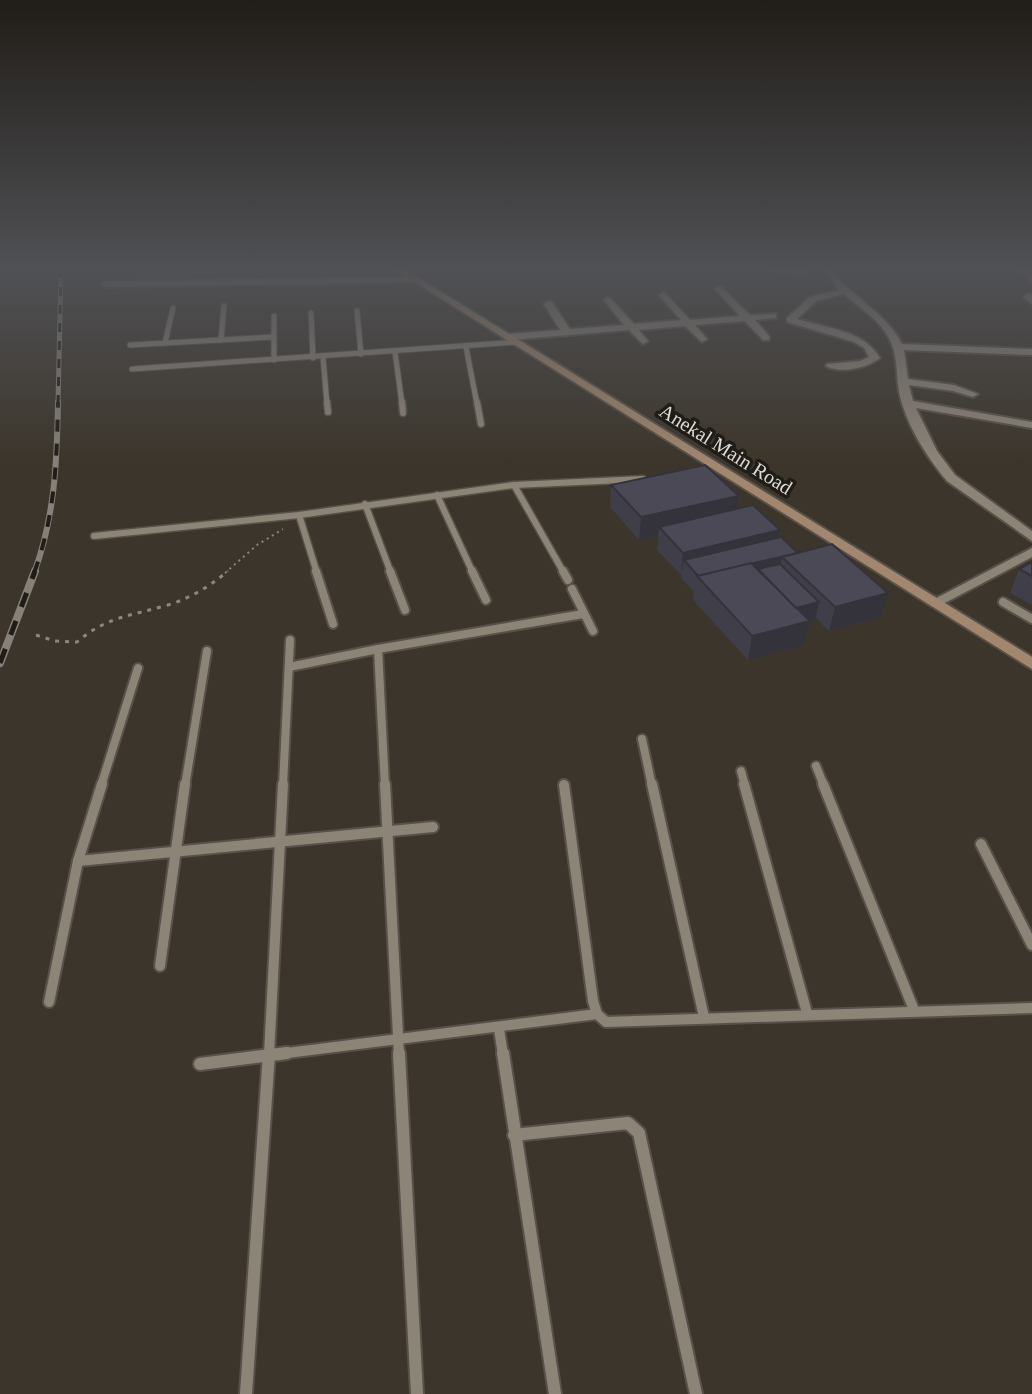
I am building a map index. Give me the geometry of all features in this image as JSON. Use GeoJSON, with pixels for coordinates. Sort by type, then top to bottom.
{"type":"FeatureCollection","features":[{"type":"Feature","properties":{"kind":"main road","name":"Anekal Main Road"},"geometry":{"type":"LineString","coordinates":[[504,334],[1032,664]]}},
{"type":"Feature","properties":{"kind":"street"},"geometry":{"type":"LineString","coordinates":[[512,339],[547,334]]}},
{"type":"Feature","properties":{"kind":"street"},"geometry":{"type":"LineString","coordinates":[[572,334],[582,344]]}},
{"type":"Feature","properties":{"kind":"street"},"geometry":{"type":"LineString","coordinates":[[636,334],[643,341]]}},
{"type":"Feature","properties":{"kind":"street"},"geometry":{"type":"LineString","coordinates":[[698,334],[702,339]]}},
{"type":"Feature","properties":{"kind":"street"},"geometry":{"type":"LineString","coordinates":[[763,334],[766,338]]}},
{"type":"Feature","properties":{"kind":"street"},"geometry":{"type":"LineString","coordinates":[[838,334],[868,346],[875,358],[900,366]]}},
{"type":"Feature","properties":{"kind":"street"},"geometry":{"type":"LineString","coordinates":[[889,334],[898,347],[902,381],[909,404],[940,467],[1032,537]]}},
{"type":"Feature","properties":{"kind":"street"},"geometry":{"type":"LineString","coordinates":[[898,347],[1032,352]]}},
{"type":"Feature","properties":{"kind":"street"},"geometry":{"type":"LineString","coordinates":[[831,366],[862,364],[875,358]]}},
{"type":"Feature","properties":{"kind":"street"},"geometry":{"type":"LineString","coordinates":[[902,381],[954,388],[973,394]]}},
{"type":"Feature","properties":{"kind":"street"},"geometry":{"type":"LineString","coordinates":[[909,404],[1032,425]]}},
{"type":"Feature","properties":{"kind":"street"},"geometry":{"type":"LineString","coordinates":[[934,603],[1032,552]]}},
{"type":"Feature","properties":{"kind":"lane"},"geometry":{"type":"LineString","coordinates":[[165,343],[167,334]]}},
{"type":"Feature","properties":{"kind":"lane"},"geometry":{"type":"LineString","coordinates":[[221,340],[222,334]]}},
{"type":"Feature","properties":{"kind":"lane"},"geometry":{"type":"LineString","coordinates":[[312,334],[313,358]]}},
{"type":"Feature","properties":{"kind":"lane"},"geometry":{"type":"LineString","coordinates":[[359,334],[361,354]]}},
{"type":"Feature","properties":{"kind":"lane"},"geometry":{"type":"LineString","coordinates":[[130,345],[274,337],[274,360]]}},
{"type":"Feature","properties":{"kind":"lane"},"geometry":{"type":"LineString","coordinates":[[132,369],[466,347],[512,339]]}},
{"type":"Feature","properties":{"kind":"lane"},"geometry":{"type":"LineString","coordinates":[[466,347],[481,424]]}},
{"type":"Feature","properties":{"kind":"lane"},"geometry":{"type":"LineString","coordinates":[[395,352],[403,413]]}},
{"type":"Feature","properties":{"kind":"lane"},"geometry":{"type":"LineString","coordinates":[[323,357],[328,412]]}},
{"type":"Feature","properties":{"kind":"lane"},"geometry":{"type":"LineString","coordinates":[[717,476],[732,476]]}},
{"type":"Feature","properties":{"kind":"lane"},"geometry":{"type":"LineString","coordinates":[[94,536],[300,518],[365,504],[514,485],[655,479]]}},
{"type":"Feature","properties":{"kind":"lane"},"geometry":{"type":"LineString","coordinates":[[514,485],[568,580]]}},
{"type":"Feature","properties":{"kind":"lane"},"geometry":{"type":"LineString","coordinates":[[437,495],[486,600]]}},
{"type":"Feature","properties":{"kind":"lane"},"geometry":{"type":"LineString","coordinates":[[365,504],[405,610]]}},
{"type":"Feature","properties":{"kind":"lane"},"geometry":{"type":"LineString","coordinates":[[300,518],[333,624]]}},
{"type":"Feature","properties":{"kind":"lane"},"geometry":{"type":"LineString","coordinates":[[572,589],[593,631]]}},
{"type":"Feature","properties":{"kind":"lane"},"geometry":{"type":"LineString","coordinates":[[1003,602],[1032,619]]}},
{"type":"Feature","properties":{"kind":"lane"},"geometry":{"type":"LineString","coordinates":[[289,667],[583,614]]}},
{"type":"Feature","properties":{"kind":"lane"},"geometry":{"type":"LineString","coordinates":[[246,1394],[269,1056],[290,640]]}},
{"type":"Feature","properties":{"kind":"lane"},"geometry":{"type":"LineString","coordinates":[[378,649],[417,1394]]}},
{"type":"Feature","properties":{"kind":"lane"},"geometry":{"type":"LineString","coordinates":[[160,966],[174,853],[207,651]]}},
{"type":"Feature","properties":{"kind":"lane"},"geometry":{"type":"LineString","coordinates":[[49,1002],[78,861],[138,668]]}},
{"type":"Feature","properties":{"kind":"lane"},"geometry":{"type":"LineString","coordinates":[[642,739],[704,1017]]}},
{"type":"Feature","properties":{"kind":"lane"},"geometry":{"type":"LineString","coordinates":[[816,766],[914,1010]]}},
{"type":"Feature","properties":{"kind":"lane"},"geometry":{"type":"LineString","coordinates":[[741,771],[807,1013]]}},
{"type":"Feature","properties":{"kind":"lane"},"geometry":{"type":"LineString","coordinates":[[564,785],[597,1014],[606,1022],[1032,1008]]}},
{"type":"Feature","properties":{"kind":"lane"},"geometry":{"type":"LineString","coordinates":[[78,861],[433,827]]}},
{"type":"Feature","properties":{"kind":"lane"},"geometry":{"type":"LineString","coordinates":[[981,844],[1032,945]]}},
{"type":"Feature","properties":{"kind":"lane"},"geometry":{"type":"LineString","coordinates":[[200,1064],[499,1029],[597,1014]]}},
{"type":"Feature","properties":{"kind":"lane"},"geometry":{"type":"LineString","coordinates":[[499,1029],[555,1394]]}},
{"type":"Feature","properties":{"kind":"lane"},"geometry":{"type":"LineString","coordinates":[[514,1135],[628,1123],[639,1133],[696,1394]]}},
{"type":"Feature","properties":{"kind":"path"},"geometry":{"type":"LineString","coordinates":[[36,635],[55,641],[77,642],[95,624],[111,617],[181,600],[215,583],[268,536],[300,518]]}},
{"type":"Feature","properties":{"kind":"building"},"geometry":{"type":"Polygon","coordinates":[[[705,465],[739,496],[641,517],[611,485],[705,465]]]}},
{"type":"Feature","properties":{"kind":"building"},"geometry":{"type":"Polygon","coordinates":[[[753,505],[780,530],[683,553],[659,527],[753,505]]]}},
{"type":"Feature","properties":{"kind":"building"},"geometry":{"type":"Polygon","coordinates":[[[781,537],[798,553],[698,576],[684,560],[781,537]]]}},
{"type":"Feature","properties":{"kind":"building"},"geometry":{"type":"Polygon","coordinates":[[[832,544],[888,593],[835,607],[782,557],[832,544]]]}},
{"type":"Feature","properties":{"kind":"building"},"geometry":{"type":"Polygon","coordinates":[[[1032,562],[1032,576],[1019,569],[1032,562]]]}},
{"type":"Feature","properties":{"kind":"building"},"geometry":{"type":"Polygon","coordinates":[[[751,563],[810,621],[752,636],[697,576],[751,563]]]}},
{"type":"Feature","properties":{"kind":"building"},"geometry":{"type":"Polygon","coordinates":[[[780,564],[819,602],[796,608],[758,569],[780,564]]]}},
{"type":"Feature","properties":{"kind":"railway"},"geometry":{"type":"LineString","coordinates":[[58,404],[60,334]]}},
{"type":"Feature","properties":{"kind":"railway"},"geometry":{"type":"LineString","coordinates":[[34,573],[51,510],[58,402]]}},
{"type":"Feature","properties":{"kind":"railway"},"geometry":{"type":"LineString","coordinates":[[0,663],[35,571]]}}]}
